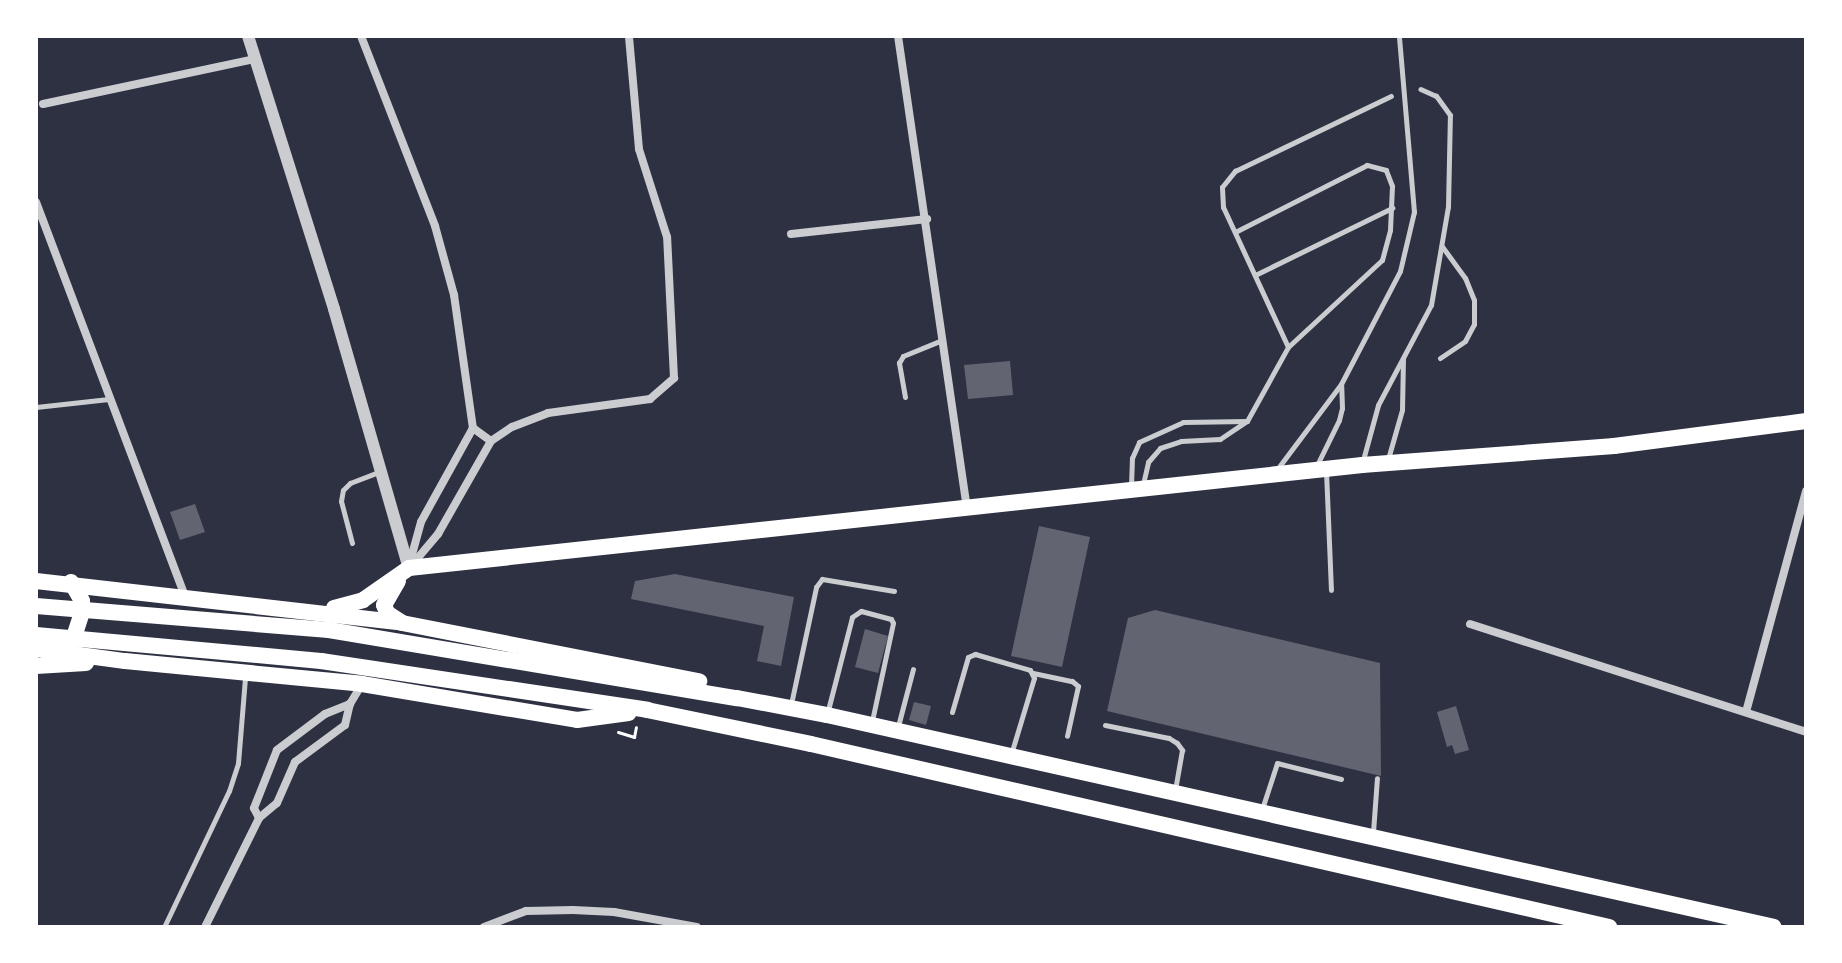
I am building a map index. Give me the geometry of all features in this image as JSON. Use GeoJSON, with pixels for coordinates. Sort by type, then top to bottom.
{"type":"FeatureCollection","features":[{"type":"Feature","properties":{"kind":"main road"},"geometry":{"type":"LineString","coordinates":[[300,609],[354,605],[409,568],[1362,465],[1614,446],[1806,421]]}},
{"type":"Feature","properties":{"kind":"main road"},"geometry":{"type":"LineString","coordinates":[[402,623],[387,613],[384,605],[387,596],[409,568]]}},
{"type":"Feature","properties":{"kind":"main road"},"geometry":{"type":"LineString","coordinates":[[36,581],[71,582],[402,623],[695,680],[737,698]]}},
{"type":"Feature","properties":{"kind":"main road"},"geometry":{"type":"LineString","coordinates":[[36,656],[55,651],[73,640],[82,601],[71,582]]}},
{"type":"Feature","properties":{"kind":"main road"},"geometry":{"type":"LineString","coordinates":[[36,606],[329,630],[737,698],[827,715],[1774,927]]}},
{"type":"Feature","properties":{"kind":"main road"},"geometry":{"type":"LineString","coordinates":[[36,635],[321,661],[647,710],[1004,787],[1572,923],[1609,927]]}},
{"type":"Feature","properties":{"kind":"main road"},"geometry":{"type":"LineString","coordinates":[[36,649],[125,661],[245,670],[362,684],[577,720],[647,710]]}},
{"type":"Feature","properties":{"kind":"main road"},"geometry":{"type":"LineString","coordinates":[[36,666],[125,661]]}},
{"type":"Feature","properties":{"kind":"street"},"geometry":{"type":"LineString","coordinates":[[248,36],[409,568]]}},
{"type":"Feature","properties":{"kind":"street"},"geometry":{"type":"LineString","coordinates":[[361,36],[435,226],[454,295],[473,428],[421,522],[409,568]]}},
{"type":"Feature","properties":{"kind":"street"},"geometry":{"type":"LineString","coordinates":[[409,568],[438,534],[491,441],[512,427],[548,413],[650,399],[674,378],[667,237],[639,149],[629,36]]}},
{"type":"Feature","properties":{"kind":"street"},"geometry":{"type":"LineString","coordinates":[[898,36],[967,509]]}},
{"type":"Feature","properties":{"kind":"street"},"geometry":{"type":"LineString","coordinates":[[43,104],[255,59]]}},
{"type":"Feature","properties":{"kind":"street"},"geometry":{"type":"LineString","coordinates":[[36,202],[185,598]]}},
{"type":"Feature","properties":{"kind":"street"},"geometry":{"type":"LineString","coordinates":[[791,234],[927,219]]}},
{"type":"Feature","properties":{"kind":"street"},"geometry":{"type":"LineString","coordinates":[[473,428],[491,441]]}},
{"type":"Feature","properties":{"kind":"street"},"geometry":{"type":"LineString","coordinates":[[1746,712],[1806,491]]}},
{"type":"Feature","properties":{"kind":"street"},"geometry":{"type":"LineString","coordinates":[[1470,624],[1806,732]]}},
{"type":"Feature","properties":{"kind":"street"},"geometry":{"type":"LineString","coordinates":[[205,927],[259,818],[277,803],[295,762],[345,725],[350,704],[362,684]]}},
{"type":"Feature","properties":{"kind":"street"},"geometry":{"type":"LineString","coordinates":[[259,818],[254,808],[277,750],[325,714],[350,704]]}},
{"type":"Feature","properties":{"kind":"street"},"geometry":{"type":"LineString","coordinates":[[484,927],[526,911],[573,910],[614,912],[697,927]]}},
{"type":"Feature","properties":{"kind":"lane"},"geometry":{"type":"LineString","coordinates":[[1273,475],[1341,384],[1400,271],[1414,212],[1399,36]]}},
{"type":"Feature","properties":{"kind":"lane"},"geometry":{"type":"LineString","coordinates":[[1362,465],[1378,405],[1431,305],[1448,207],[1450,115],[1436,96],[1420,89]]}},
{"type":"Feature","properties":{"kind":"lane"},"geometry":{"type":"LineString","coordinates":[[1288,347],[1221,200],[1222,187],[1230,175],[1391,96]]}},
{"type":"Feature","properties":{"kind":"lane"},"geometry":{"type":"LineString","coordinates":[[1137,490],[1148,462],[1160,448],[1181,441],[1220,439],[1247,421],[1288,347],[1382,260],[1392,208],[1392,186],[1386,170],[1367,165],[1235,232]]}},
{"type":"Feature","properties":{"kind":"lane"},"geometry":{"type":"LineString","coordinates":[[1255,275],[1392,208]]}},
{"type":"Feature","properties":{"kind":"lane"},"geometry":{"type":"LineString","coordinates":[[1440,358],[1465,341],[1474,324],[1474,300],[1465,278],[1441,245]]}},
{"type":"Feature","properties":{"kind":"lane"},"geometry":{"type":"LineString","coordinates":[[905,397],[899,363],[903,356],[911,350],[942,340]]}},
{"type":"Feature","properties":{"kind":"lane"},"geometry":{"type":"LineString","coordinates":[[1388,463],[1402,410],[1403,358]]}},
{"type":"Feature","properties":{"kind":"lane"},"geometry":{"type":"LineString","coordinates":[[1331,590],[1319,472],[1339,420],[1341,384]]}},
{"type":"Feature","properties":{"kind":"lane"},"geometry":{"type":"LineString","coordinates":[[36,407],[109,399]]}},
{"type":"Feature","properties":{"kind":"lane"},"geometry":{"type":"LineString","coordinates":[[1137,490],[1132,458],[1139,442],[1183,422],[1247,421]]}},
{"type":"Feature","properties":{"kind":"lane"},"geometry":{"type":"LineString","coordinates":[[352,543],[341,501],[343,490],[350,483],[381,471]]}},
{"type":"Feature","properties":{"kind":"lane"},"geometry":{"type":"LineString","coordinates":[[790,708],[816,587],[822,579],[894,591]]}},
{"type":"Feature","properties":{"kind":"lane"},"geometry":{"type":"LineString","coordinates":[[827,715],[852,617],[861,611],[891,619],[893,623],[871,726]]}},
{"type":"Feature","properties":{"kind":"lane"},"geometry":{"type":"LineString","coordinates":[[952,712],[966,663],[975,654],[1033,673],[1072,681],[1078,686],[1067,736]]}},
{"type":"Feature","properties":{"kind":"lane"},"geometry":{"type":"LineString","coordinates":[[897,731],[913,669]]}},
{"type":"Feature","properties":{"kind":"lane"},"geometry":{"type":"LineString","coordinates":[[164,927],[229,791],[238,763],[244,717],[245,670]]}},
{"type":"Feature","properties":{"kind":"lane"},"geometry":{"type":"LineString","coordinates":[[1010,756],[1033,673]]}},
{"type":"Feature","properties":{"kind":"lane"},"geometry":{"type":"LineString","coordinates":[[1105,725],[1169,738],[1177,743],[1182,750],[1174,793]]}},
{"type":"Feature","properties":{"kind":"lane"},"geometry":{"type":"LineString","coordinates":[[1261,812],[1277,763],[1341,779]]}},
{"type":"Feature","properties":{"kind":"lane"},"geometry":{"type":"LineString","coordinates":[[1372,837],[1377,778]]}},
{"type":"Feature","properties":{"kind":"path"},"geometry":{"type":"LineString","coordinates":[[618,734],[634,737]]}},
{"type":"Feature","properties":{"kind":"building"},"geometry":{"type":"Polygon","coordinates":[[[1010,361],[1013,395],[968,399],[964,365],[1010,361]]]}},
{"type":"Feature","properties":{"kind":"building"},"geometry":{"type":"Polygon","coordinates":[[[195,504],[205,532],[180,540],[170,512],[195,504]]]}},
{"type":"Feature","properties":{"kind":"building"},"geometry":{"type":"Polygon","coordinates":[[[1039,526],[1090,537],[1062,667],[1011,656],[1039,526]]]}},
{"type":"Feature","properties":{"kind":"building"},"geometry":{"type":"Polygon","coordinates":[[[675,574],[794,597],[781,666],[757,661],[764,626],[631,599],[635,581],[675,574]]]}},
{"type":"Feature","properties":{"kind":"building"},"geometry":{"type":"Polygon","coordinates":[[[1155,610],[1380,663],[1381,776],[1107,711],[1128,618],[1155,610]]]}},
{"type":"Feature","properties":{"kind":"building"},"geometry":{"type":"Polygon","coordinates":[[[865,629],[888,636],[878,673],[855,667],[865,629]]]}},
{"type":"Feature","properties":{"kind":"building"},"geometry":{"type":"Polygon","coordinates":[[[914,702],[931,706],[926,725],[909,720],[914,702]]]}},
{"type":"Feature","properties":{"kind":"building"},"geometry":{"type":"Polygon","coordinates":[[[1456,706],[1469,750],[1455,754],[1452,745],[1447,747],[1437,712],[1456,706]]]}}]}
